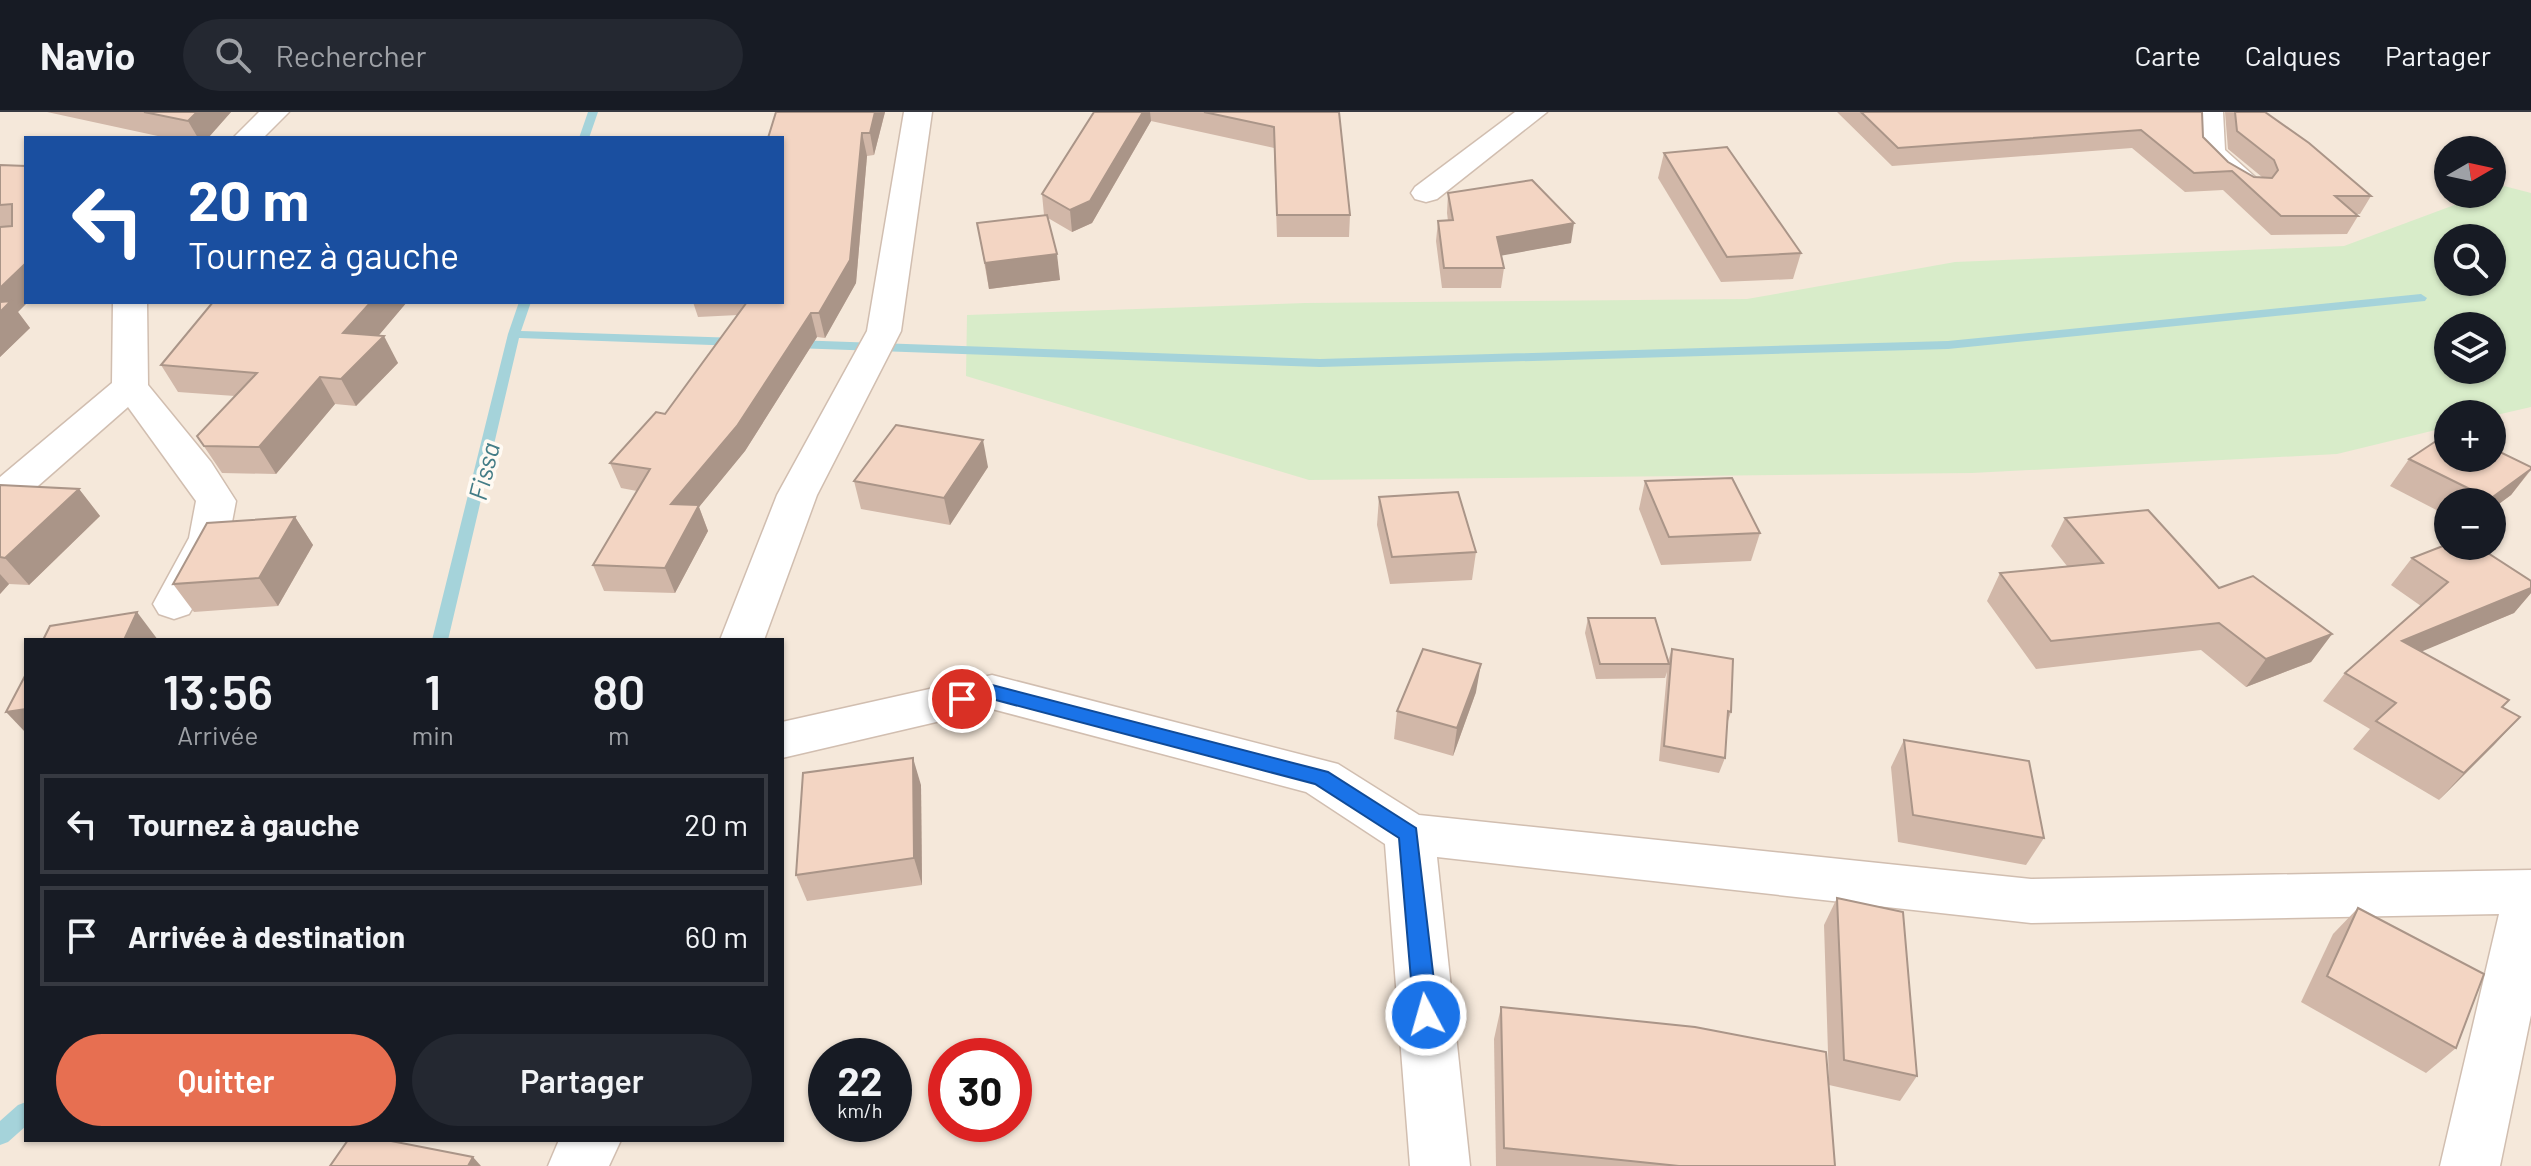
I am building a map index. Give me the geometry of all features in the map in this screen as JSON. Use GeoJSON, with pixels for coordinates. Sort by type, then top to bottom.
{"type":"FeatureCollection","features":[{"type":"Feature","properties":{"kind":"street"},"geometry":{"type":"LineString","coordinates":[[249,136],[275,112]]}},
{"type":"Feature","properties":{"kind":"street"},"geometry":{"type":"LineString","coordinates":[[743,638],[797,495],[884,331],[918,112]]}},
{"type":"Feature","properties":{"kind":"street"},"geometry":{"type":"LineString","coordinates":[[1426,193],[1533,112]]}},
{"type":"Feature","properties":{"kind":"street"},"geometry":{"type":"LineString","coordinates":[[2209,112],[2211,153],[2251,187]]}},
{"type":"Feature","properties":{"kind":"street"},"geometry":{"type":"LineString","coordinates":[[130,304],[130,386],[197,471],[216,501],[209,538],[174,604]]}},
{"type":"Feature","properties":{"kind":"street"},"geometry":{"type":"LineString","coordinates":[[0,498],[130,386]]}},
{"type":"Feature","properties":{"kind":"street"},"geometry":{"type":"LineString","coordinates":[[784,740],[992,692],[1321,777],[1409,834],[2031,901],[2531,892],[2470,1166]]}},
{"type":"Feature","properties":{"kind":"street"},"geometry":{"type":"LineString","coordinates":[[1409,834],[1440,1166]]}},
{"type":"Feature","properties":{"kind":"street"},"geometry":{"type":"LineString","coordinates":[[578,1166],[590,1142]]}},
{"type":"Feature","properties":{"kind":"shaded area"},"geometry":{"type":"Polygon","coordinates":[[[0,112],[2531,112],[2531,1166],[0,1166],[0,112]]]}},
{"type":"Feature","properties":{"kind":"green space"},"geometry":{"type":"Polygon","coordinates":[[[2506,187],[2531,193],[2531,407],[2506,413],[2506,400],[2434,400],[2434,430],[2337,454],[1972,473],[1309,480],[966,376],[967,315],[1305,303],[1747,299],[1955,262],[2344,246],[2446,208],[2506,208],[2506,187]]]}},
{"type":"Feature","properties":{"kind":"building"},"geometry":{"type":"Polygon","coordinates":[[[144,112],[197,112],[188,121],[144,112]]]}},
{"type":"Feature","properties":{"kind":"building"},"geometry":{"type":"Polygon","coordinates":[[[776,112],[875,112],[870,133],[862,133],[850,260],[819,313],[811,313],[737,426],[671,504],[699,505],[665,568],[593,565],[650,469],[610,463],[656,412],[665,414],[746,304],[784,304],[784,136],[769,136],[776,112]]]}},
{"type":"Feature","properties":{"kind":"building"},"geometry":{"type":"Polygon","coordinates":[[[1094,112],[1143,112],[1090,201],[1070,210],[1042,194],[1094,112]]]}},
{"type":"Feature","properties":{"kind":"building"},"geometry":{"type":"Polygon","coordinates":[[[1204,112],[1339,112],[1350,215],[1277,215],[1274,127],[1204,112]]]}},
{"type":"Feature","properties":{"kind":"building"},"geometry":{"type":"Polygon","coordinates":[[[1861,112],[2202,112],[2203,137],[2228,162],[2254,177],[2272,178],[2278,170],[2274,160],[2237,131],[2235,112],[2265,112],[2309,143],[2371,196],[2335,196],[2358,216],[2281,216],[2232,171],[2194,173],[2141,130],[1898,148],[1861,112]]]}},
{"type":"Feature","properties":{"kind":"building"},"geometry":{"type":"Polygon","coordinates":[[[1727,147],[1801,253],[1727,257],[1664,153],[1727,147]]]}},
{"type":"Feature","properties":{"kind":"building"},"geometry":{"type":"Polygon","coordinates":[[[0,165],[24,166],[24,265],[0,288],[0,227],[12,226],[12,204],[0,205],[0,165]]]}},
{"type":"Feature","properties":{"kind":"building"},"geometry":{"type":"Polygon","coordinates":[[[1532,180],[1574,223],[1497,237],[1504,268],[1444,268],[1438,221],[1453,220],[1448,193],[1532,180]]]}},
{"type":"Feature","properties":{"kind":"building"},"geometry":{"type":"Polygon","coordinates":[[[1047,215],[1057,254],[985,263],[977,223],[1047,215]]]}},
{"type":"Feature","properties":{"kind":"building"},"geometry":{"type":"Polygon","coordinates":[[[11,301],[0,312],[0,302],[11,301]]]}},
{"type":"Feature","properties":{"kind":"building"},"geometry":{"type":"Polygon","coordinates":[[[211,304],[369,304],[343,333],[384,336],[341,379],[320,377],[259,447],[204,446],[197,436],[257,373],[161,365],[211,304]]]}},
{"type":"Feature","properties":{"kind":"building"},"geometry":{"type":"Polygon","coordinates":[[[896,425],[983,440],[944,498],[854,481],[896,425]]]}},
{"type":"Feature","properties":{"kind":"building"},"geometry":{"type":"Polygon","coordinates":[[[2434,442],[2434,471],[2409,459],[2434,442]]]}},
{"type":"Feature","properties":{"kind":"building"},"geometry":{"type":"Polygon","coordinates":[[[2506,455],[2531,467],[2505,488],[2468,488],[2435,472],[2506,472],[2506,455]]]}},
{"type":"Feature","properties":{"kind":"building"},"geometry":{"type":"Polygon","coordinates":[[[1732,478],[1760,533],[1669,537],[1645,481],[1732,478]]]}},
{"type":"Feature","properties":{"kind":"building"},"geometry":{"type":"Polygon","coordinates":[[[0,485],[79,489],[5,558],[0,557],[0,485]]]}},
{"type":"Feature","properties":{"kind":"building"},"geometry":{"type":"Polygon","coordinates":[[[1458,492],[1476,552],[1392,557],[1379,497],[1458,492]]]}},
{"type":"Feature","properties":{"kind":"building"},"geometry":{"type":"Polygon","coordinates":[[[2148,510],[2219,588],[2253,576],[2332,634],[2266,659],[2219,623],[2051,641],[2000,573],[2103,563],[2065,518],[2148,510]]]}},
{"type":"Feature","properties":{"kind":"building"},"geometry":{"type":"Polygon","coordinates":[[[295,517],[259,578],[173,584],[207,523],[295,517]]]}},
{"type":"Feature","properties":{"kind":"building"},"geometry":{"type":"Polygon","coordinates":[[[2434,549],[2434,560],[2499,560],[2531,581],[2531,588],[2402,641],[2509,700],[2502,707],[2520,717],[2464,773],[2376,721],[2396,703],[2345,673],[2448,582],[2412,558],[2434,549]]]}},
{"type":"Feature","properties":{"kind":"building"},"geometry":{"type":"Polygon","coordinates":[[[137,612],[125,638],[44,638],[50,626],[137,612]]]}},
{"type":"Feature","properties":{"kind":"building"},"geometry":{"type":"Polygon","coordinates":[[[1588,618],[1655,618],[1669,664],[1600,664],[1588,618]]]}},
{"type":"Feature","properties":{"kind":"building"},"geometry":{"type":"Polygon","coordinates":[[[1423,649],[1481,664],[1457,728],[1397,711],[1423,649]]]}},
{"type":"Feature","properties":{"kind":"building"},"geometry":{"type":"Polygon","coordinates":[[[1672,649],[1733,659],[1725,758],[1664,746],[1672,649]]]}},
{"type":"Feature","properties":{"kind":"building"},"geometry":{"type":"Polygon","coordinates":[[[24,678],[24,709],[6,712],[24,678]]]}},
{"type":"Feature","properties":{"kind":"building"},"geometry":{"type":"Polygon","coordinates":[[[1904,740],[2029,761],[2044,838],[1913,815],[1904,740]]]}},
{"type":"Feature","properties":{"kind":"building"},"geometry":{"type":"Polygon","coordinates":[[[913,758],[914,858],[796,875],[803,773],[913,758]]]}},
{"type":"Feature","properties":{"kind":"building"},"geometry":{"type":"Polygon","coordinates":[[[1837,898],[1903,912],[1917,1076],[1844,1060],[1837,898]]]}},
{"type":"Feature","properties":{"kind":"building"},"geometry":{"type":"Polygon","coordinates":[[[2358,908],[2484,974],[2456,1048],[2327,976],[2358,908]]]}},
{"type":"Feature","properties":{"kind":"building"},"geometry":{"type":"Polygon","coordinates":[[[1501,1007],[1695,1027],[1826,1052],[1835,1166],[1679,1166],[1504,1148],[1501,1007]]]}},
{"type":"Feature","properties":{"kind":"building"},"geometry":{"type":"Polygon","coordinates":[[[347,1142],[396,1142],[473,1157],[468,1166],[330,1166],[347,1142]]]}},
{"type":"Feature","properties":{"kind":"waterway","name":"Fissa"},"geometry":{"type":"LineString","coordinates":[[585,136],[593,112]]}},
{"type":"Feature","properties":{"kind":"waterway"},"geometry":{"type":"LineString","coordinates":[[794,344],[1320,363],[1948,345],[2421,298]]}},
{"type":"Feature","properties":{"kind":"waterway","name":"Fissa"},"geometry":{"type":"LineString","coordinates":[[514,334],[524,304]]}},
{"type":"Feature","properties":{"kind":"waterway","name":"Fissa"},"geometry":{"type":"LineString","coordinates":[[440,638],[514,334]]}},
{"type":"Feature","properties":{"kind":"waterway"},"geometry":{"type":"LineString","coordinates":[[514,334],[739,342]]}},
{"type":"Feature","properties":{"kind":"waterway","name":"Fissa"},"geometry":{"type":"LineString","coordinates":[[0,1135],[24,1114]]}},
{"type":"Feature","properties":{"kind":"route"},"geometry":{"type":"LineString","coordinates":[[962,699],[992,692],[1321,777],[1409,834],[1426,1015]]}}]}
